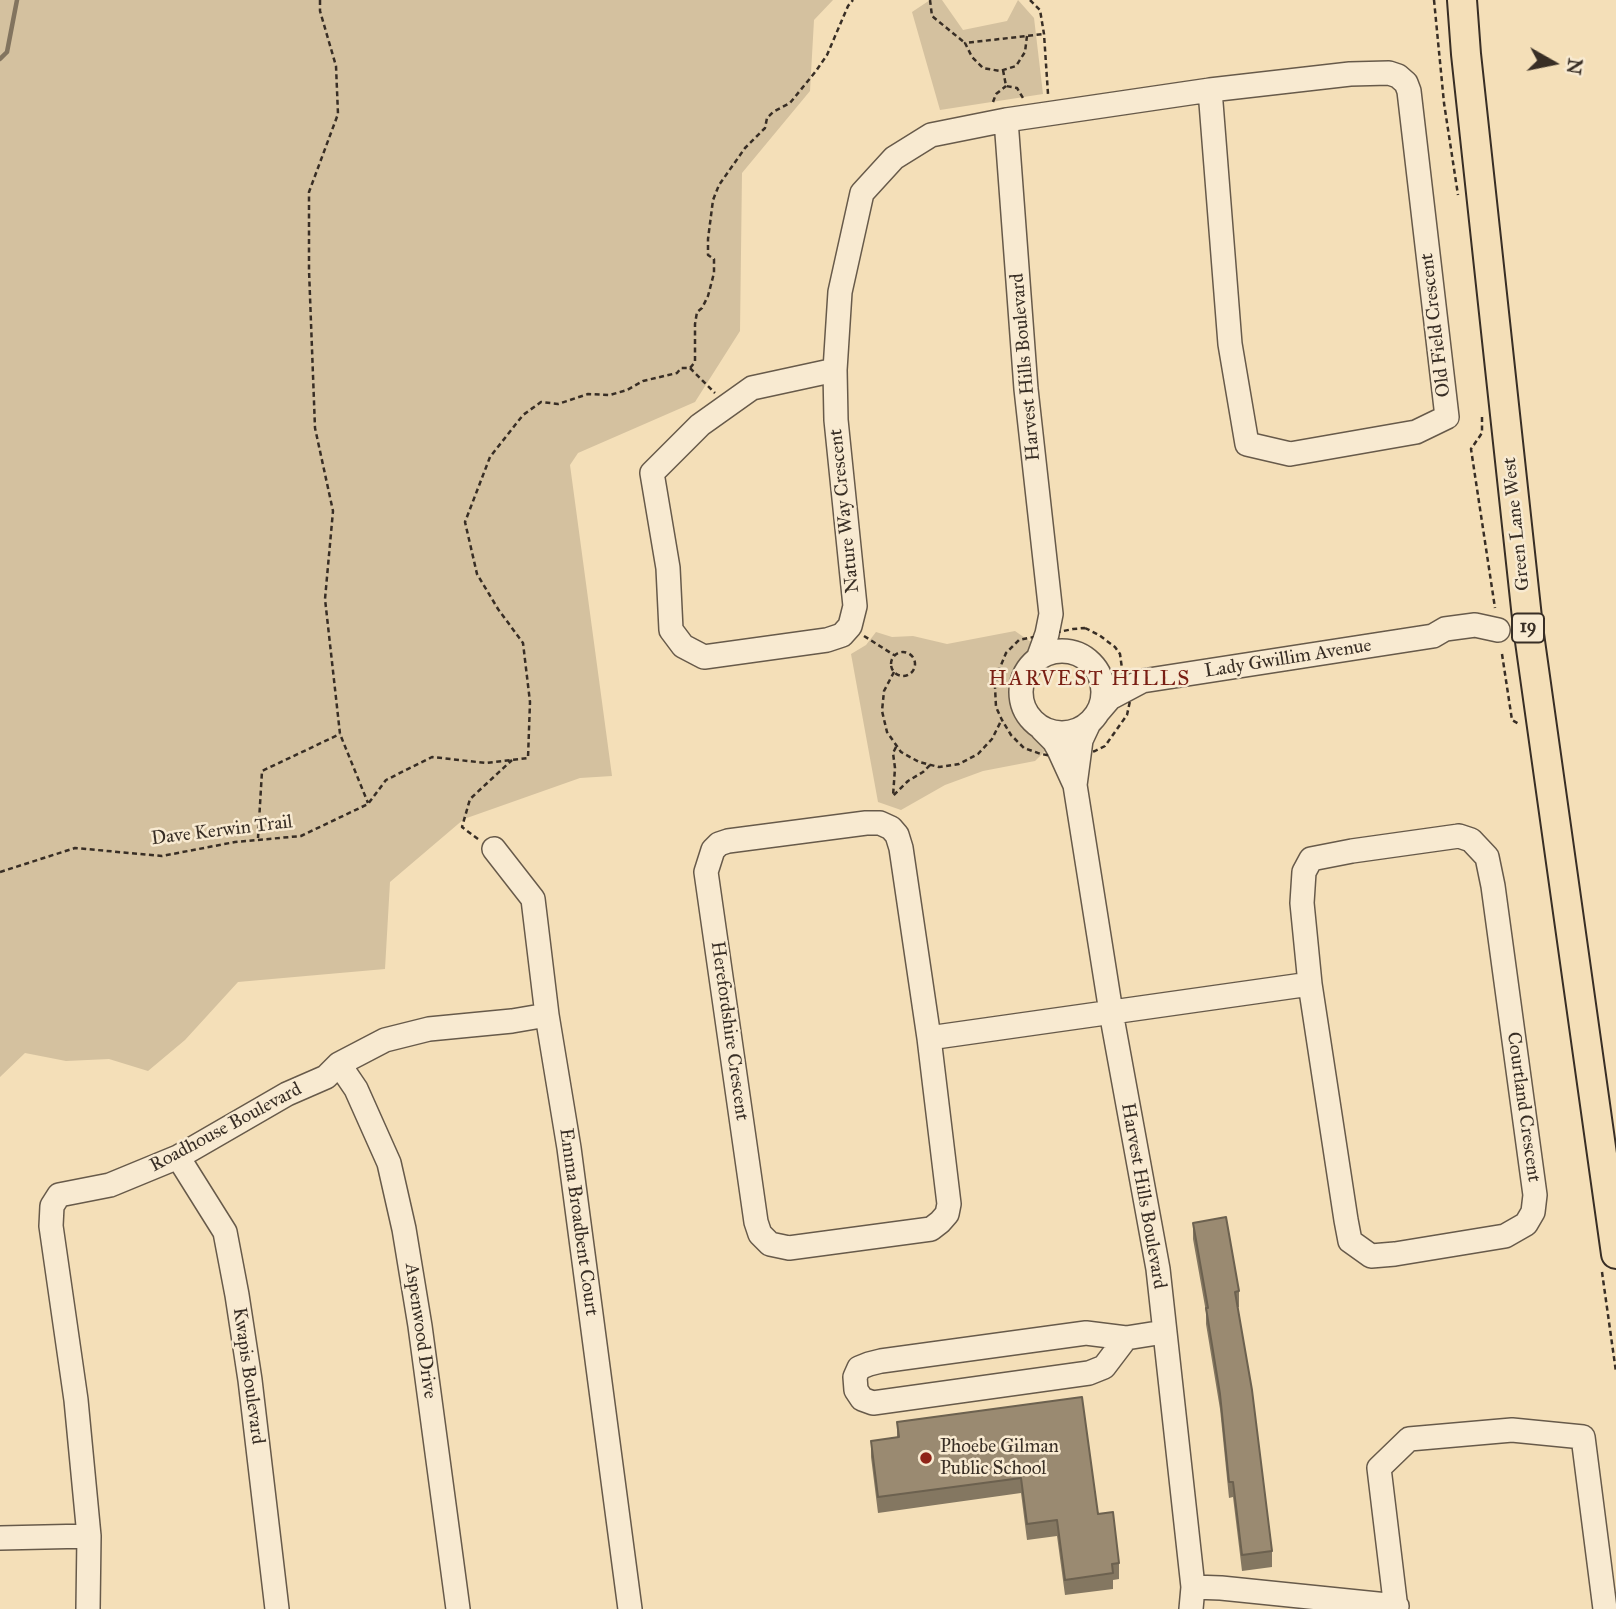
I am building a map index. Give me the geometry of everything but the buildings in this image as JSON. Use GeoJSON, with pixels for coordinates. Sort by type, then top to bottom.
{"type":"FeatureCollection","features":[{"type":"Feature","properties":{"kind":"main road","name":"Green Lane West"},"geometry":{"type":"LineString","coordinates":[[1462,0],[1528,627],[1616,1254]]}},
{"type":"Feature","properties":{"kind":"street","name":"Old Field Crescent"},"geometry":{"type":"LineString","coordinates":[[1006,120],[1210,90],[1363,73],[1389,73],[1398,76],[1406,83],[1409,91],[1447,417],[1416,432],[1290,454],[1247,444],[1230,344],[1210,90]]}},
{"type":"Feature","properties":{"kind":"street","name":"Nature Way Crescent"},"geometry":{"type":"LineString","coordinates":[[850,626],[855,606],[836,421],[835,370],[840,292],[862,192],[894,158],[931,135],[1006,120]]}},
{"type":"Feature","properties":{"kind":"street","name":"Harvest Hills Boulevard"},"geometry":{"type":"LineString","coordinates":[[1006,120],[1026,390],[1053,626],[1038,659]]}},
{"type":"Feature","properties":{"kind":"street"},"geometry":{"type":"LineString","coordinates":[[835,370],[752,388],[700,425],[652,473],[668,568],[671,630],[682,646],[704,657],[827,640],[842,635],[850,626]]}},
{"type":"Feature","properties":{"kind":"street","name":"Lady Gwillim Avenue"},"geometry":{"type":"LineString","coordinates":[[1093,718],[1110,698],[1132,679],[1433,636],[1447,643],[1478,640],[1496,619],[1528,627]]}},
{"type":"Feature","properties":{"kind":"street"},"geometry":{"type":"LineString","coordinates":[[1053,626],[1085,659],[1097,671],[1102,684],[1102,698],[1093,718],[1077,731],[1063,734],[1042,729],[1030,720],[1020,693],[1028,669],[1038,659],[1065,651],[1085,659],[1111,673],[1132,679]]}},
{"type":"Feature","properties":{"kind":"street","name":"Harvest Hills Boulevard"},"geometry":{"type":"LineString","coordinates":[[1075,785],[1081,740],[1093,718]]}},
{"type":"Feature","properties":{"kind":"street","name":"Harvest Hills Boulevard"},"geometry":{"type":"LineString","coordinates":[[1042,729],[1054,741],[1075,785],[1111,1012],[1157,1269],[1192,1598]]}},
{"type":"Feature","properties":{"kind":"street","name":"Herefordshire Crescent"},"geometry":{"type":"LineString","coordinates":[[880,822],[891,828],[897,835],[901,848],[929,1038],[949,1205],[947,1214],[931,1229],[789,1248],[770,1244],[760,1234],[756,1222],[706,872],[713,850],[728,841],[866,823],[880,822]]}},
{"type":"Feature","properties":{"kind":"street","name":"Courtland Crescent"},"geometry":{"type":"LineString","coordinates":[[1459,836],[1478,846],[1487,857],[1493,886],[1535,1195],[1533,1212],[1526,1224],[1506,1236],[1395,1254],[1371,1256],[1350,1241],[1310,984],[1302,903],[1304,872],[1311,859],[1459,836]]}},
{"type":"Feature","properties":{"kind":"street","name":"Emma Broadbent Court"},"geometry":{"type":"LineString","coordinates":[[494,849],[533,900],[630,1609]]}},
{"type":"Feature","properties":{"kind":"street"},"geometry":{"type":"LineString","coordinates":[[929,1038],[1310,984]]}},
{"type":"Feature","properties":{"kind":"street","name":"Roadhouse Boulevard"},"geometry":{"type":"LineString","coordinates":[[88,1609],[89,1536],[76,1400],[51,1226],[52,1206],[59,1195],[110,1185],[178,1157],[287,1094],[326,1077],[340,1064],[385,1040],[429,1029],[547,1015]]}},
{"type":"Feature","properties":{"kind":"street","name":"Aspenwood Drive"},"geometry":{"type":"LineString","coordinates":[[340,1064],[356,1090],[389,1163],[404,1229],[421,1326],[458,1609]]}},
{"type":"Feature","properties":{"kind":"street","name":"Kwapis Boulevard"},"geometry":{"type":"LineString","coordinates":[[178,1157],[225,1232],[250,1380],[277,1609]]}},
{"type":"Feature","properties":{"kind":"street"},"geometry":{"type":"LineString","coordinates":[[1126,1338],[1104,1367],[1089,1373],[873,1403],[862,1399],[856,1390],[855,1377],[859,1368],[881,1361],[1086,1333],[1126,1338],[1164,1332]]}},
{"type":"Feature","properties":{"kind":"street"},"geometry":{"type":"LineString","coordinates":[[1192,1598],[1221,1588],[1396,1608],[1379,1468],[1409,1439],[1512,1430],[1583,1437],[1605,1609]]}},
{"type":"Feature","properties":{"kind":"street"},"geometry":{"type":"LineString","coordinates":[[0,1538],[89,1536]]}},
{"type":"Feature","properties":{"kind":"path"},"geometry":{"type":"LineString","coordinates":[[320,0],[320,11],[336,66],[338,114],[309,192],[315,428],[333,512],[325,599],[340,734],[368,804]]}},
{"type":"Feature","properties":{"kind":"path"},"geometry":{"type":"LineString","coordinates":[[690,368],[695,362],[697,312],[708,296],[714,273],[713,259],[708,255],[708,239],[713,200],[719,186],[745,148],[765,128],[767,118],[790,103],[816,71],[827,55],[853,0]]}},
{"type":"Feature","properties":{"kind":"path"},"geometry":{"type":"LineString","coordinates":[[930,0],[932,16],[965,43],[972,57],[983,68],[1003,71],[1016,66],[1025,52],[1027,36]]}},
{"type":"Feature","properties":{"kind":"path"},"geometry":{"type":"LineString","coordinates":[[1030,0],[1040,10],[1044,34],[1040,116]]}},
{"type":"Feature","properties":{"kind":"path"},"geometry":{"type":"LineString","coordinates":[[965,43],[1044,34]]}},
{"type":"Feature","properties":{"kind":"path"},"geometry":{"type":"LineString","coordinates":[[1003,71],[1006,86],[1017,88],[1040,116]]}},
{"type":"Feature","properties":{"kind":"path"},"geometry":{"type":"LineString","coordinates":[[494,849],[462,827],[470,799],[512,760],[528,758],[530,702],[523,643],[477,574],[465,522],[490,457],[523,415],[541,402],[558,404],[588,394],[610,395],[643,381],[677,373],[681,368],[690,368],[727,405]]}},
{"type":"Feature","properties":{"kind":"path"},"geometry":{"type":"LineString","coordinates":[[1471,449],[1496,619]]}},
{"type":"Feature","properties":{"kind":"path"},"geometry":{"type":"LineString","coordinates":[[850,626],[894,656]]}},
{"type":"Feature","properties":{"kind":"path"},"geometry":{"type":"LineString","coordinates":[[1063,758],[1024,748],[1011,735],[1002,720],[996,707],[995,687],[1006,653],[1019,640],[1053,626],[1085,628],[1115,647],[1132,679]]}},
{"type":"Feature","properties":{"kind":"path"},"geometry":{"type":"LineString","coordinates":[[902,652],[912,656],[916,663],[909,675],[901,676],[894,672],[891,664],[894,656],[902,652]]}},
{"type":"Feature","properties":{"kind":"path"},"geometry":{"type":"LineString","coordinates":[[1502,654],[1512,720]]}},
{"type":"Feature","properties":{"kind":"path"},"geometry":{"type":"LineString","coordinates":[[894,672],[884,691],[882,711],[887,732],[901,751],[919,762],[939,767],[959,764],[978,754],[992,739],[1002,720]]}},
{"type":"Feature","properties":{"kind":"path"},"geometry":{"type":"LineString","coordinates":[[257,840],[261,771],[340,734]]}},
{"type":"Feature","properties":{"kind":"path"},"geometry":{"type":"LineString","coordinates":[[897,746],[893,753],[893,796],[930,765]]}},
{"type":"Feature","properties":{"kind":"path","name":"Dave Kerwin Trail"},"geometry":{"type":"LineString","coordinates":[[0,872],[75,848],[162,856],[235,842],[301,836],[368,804],[386,780],[432,757],[486,763],[512,760]]}},
{"type":"Feature","properties":{"kind":"shaded area"},"geometry":{"type":"Polygon","coordinates":[[[0,0],[833,0],[814,20],[810,91],[742,173],[740,331],[695,402],[578,453],[570,465],[612,776],[580,778],[464,819],[390,882],[385,969],[238,982],[185,1040],[148,1071],[109,1059],[66,1061],[25,1053],[0,1077],[0,0]]]}},
{"type":"Feature","properties":{"kind":"shaded area"},"geometry":{"type":"Polygon","coordinates":[[[930,0],[942,0],[963,30],[1007,21],[1018,0],[1034,18],[1043,94],[940,110],[912,12],[930,0]]]}},
{"type":"Feature","properties":{"kind":"shaded area"},"geometry":{"type":"Polygon","coordinates":[[[1015,631],[1038,647],[1024,664],[1014,689],[1017,711],[1029,730],[1047,749],[1035,761],[983,771],[945,785],[901,810],[878,802],[851,654],[866,645],[876,632],[892,637],[913,636],[947,644],[1015,631]]]}},
{"type":"Feature","properties":{"kind":"waterway"},"geometry":{"type":"LineString","coordinates":[[0,59],[7,52],[17,0]]}},
{"type":"Feature","properties":{"kind":"place","name":"Phoebe Gilman Public School"},"geometry":{"type":"Point","coordinates":[926,1458]}},
{"type":"Feature","properties":{"kind":"district","name":"HARVEST HILLS"},"geometry":{"type":"Point","coordinates":[1090,680]}}]}
